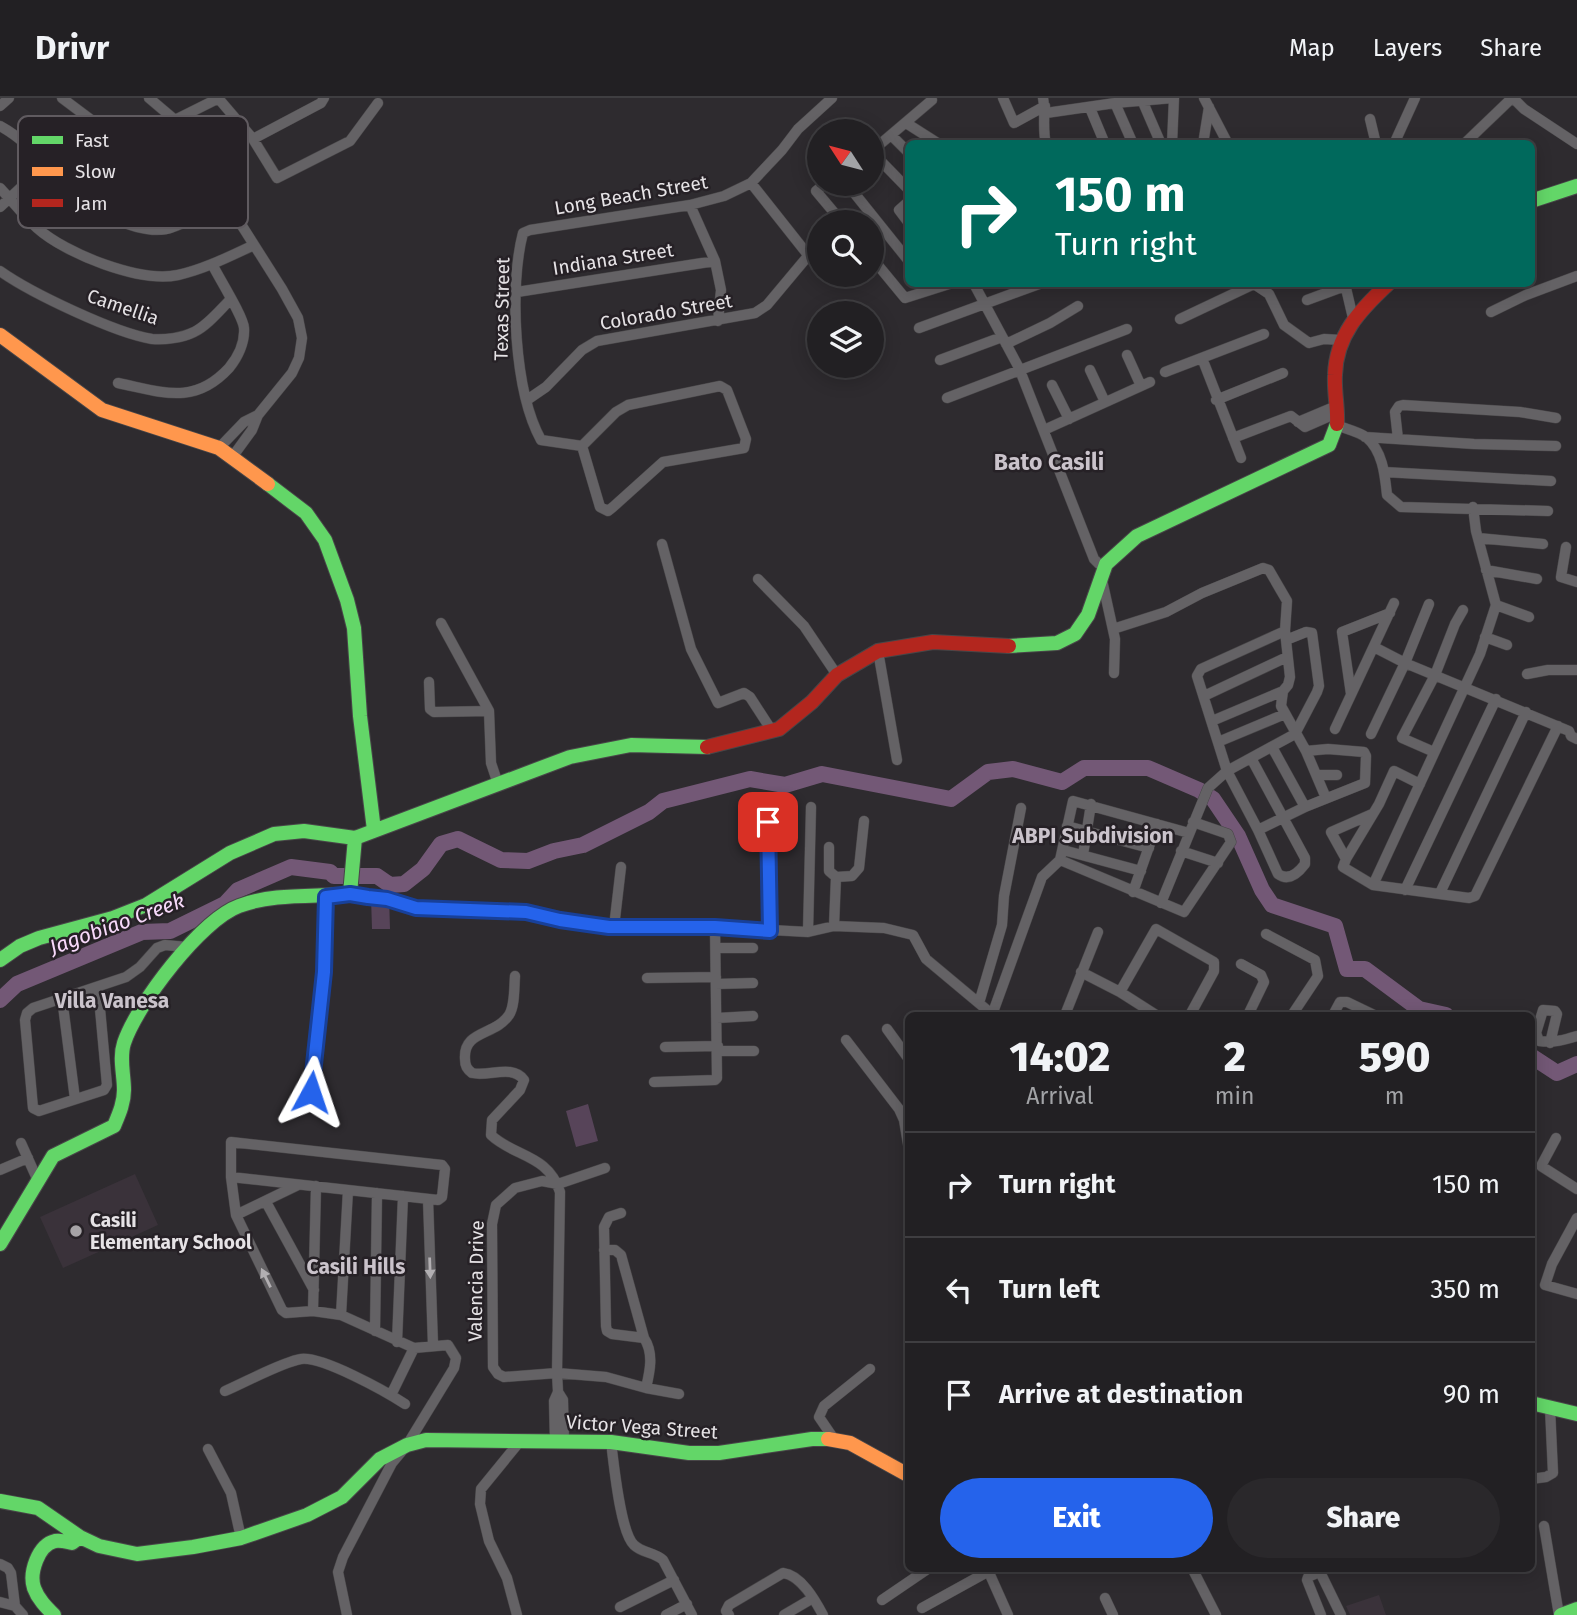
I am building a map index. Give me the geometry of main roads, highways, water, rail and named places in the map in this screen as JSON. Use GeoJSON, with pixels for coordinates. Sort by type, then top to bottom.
{"type":"FeatureCollection","features":[{"type":"Feature","properties":{"kind":"waterway","name":"Jagobiao Creek"},"geometry":{"type":"LineString","coordinates":[[0,1000],[17,984],[142,932],[170,931],[225,904],[238,890],[291,867],[330,872],[334,876],[377,876],[390,885],[404,884],[423,869],[441,844],[458,839],[501,860],[528,861],[554,851],[583,845],[649,812],[663,801],[750,779],[785,785],[822,774],[951,799],[988,772],[1013,769],[1062,782],[1084,768],[1148,768],[1213,799],[1238,836],[1262,890],[1272,905],[1335,926],[1347,969],[1365,969],[1419,1009],[1432,1012]]}},
{"type":"Feature","properties":{"kind":"waterway","name":"Jagobiao Creek"},"geometry":{"type":"LineString","coordinates":[[1535,1059],[1557,1073],[1577,1064]]}},
{"type":"Feature","properties":{"kind":"place","name":"Casili Elementary School"},"geometry":{"type":"Point","coordinates":[76,1231]}},
{"type":"Feature","properties":{"kind":"district","name":"Bato Casili"},"geometry":{"type":"Point","coordinates":[1049,462]}},
{"type":"Feature","properties":{"kind":"district","name":"ABPI Subdivision"},"geometry":{"type":"Point","coordinates":[1093,836]}},
{"type":"Feature","properties":{"kind":"district","name":"Villa Vanesa"},"geometry":{"type":"Point","coordinates":[112,1001]}},
{"type":"Feature","properties":{"kind":"district","name":"Casili Hills"},"geometry":{"type":"Point","coordinates":[356,1267]}}]}
